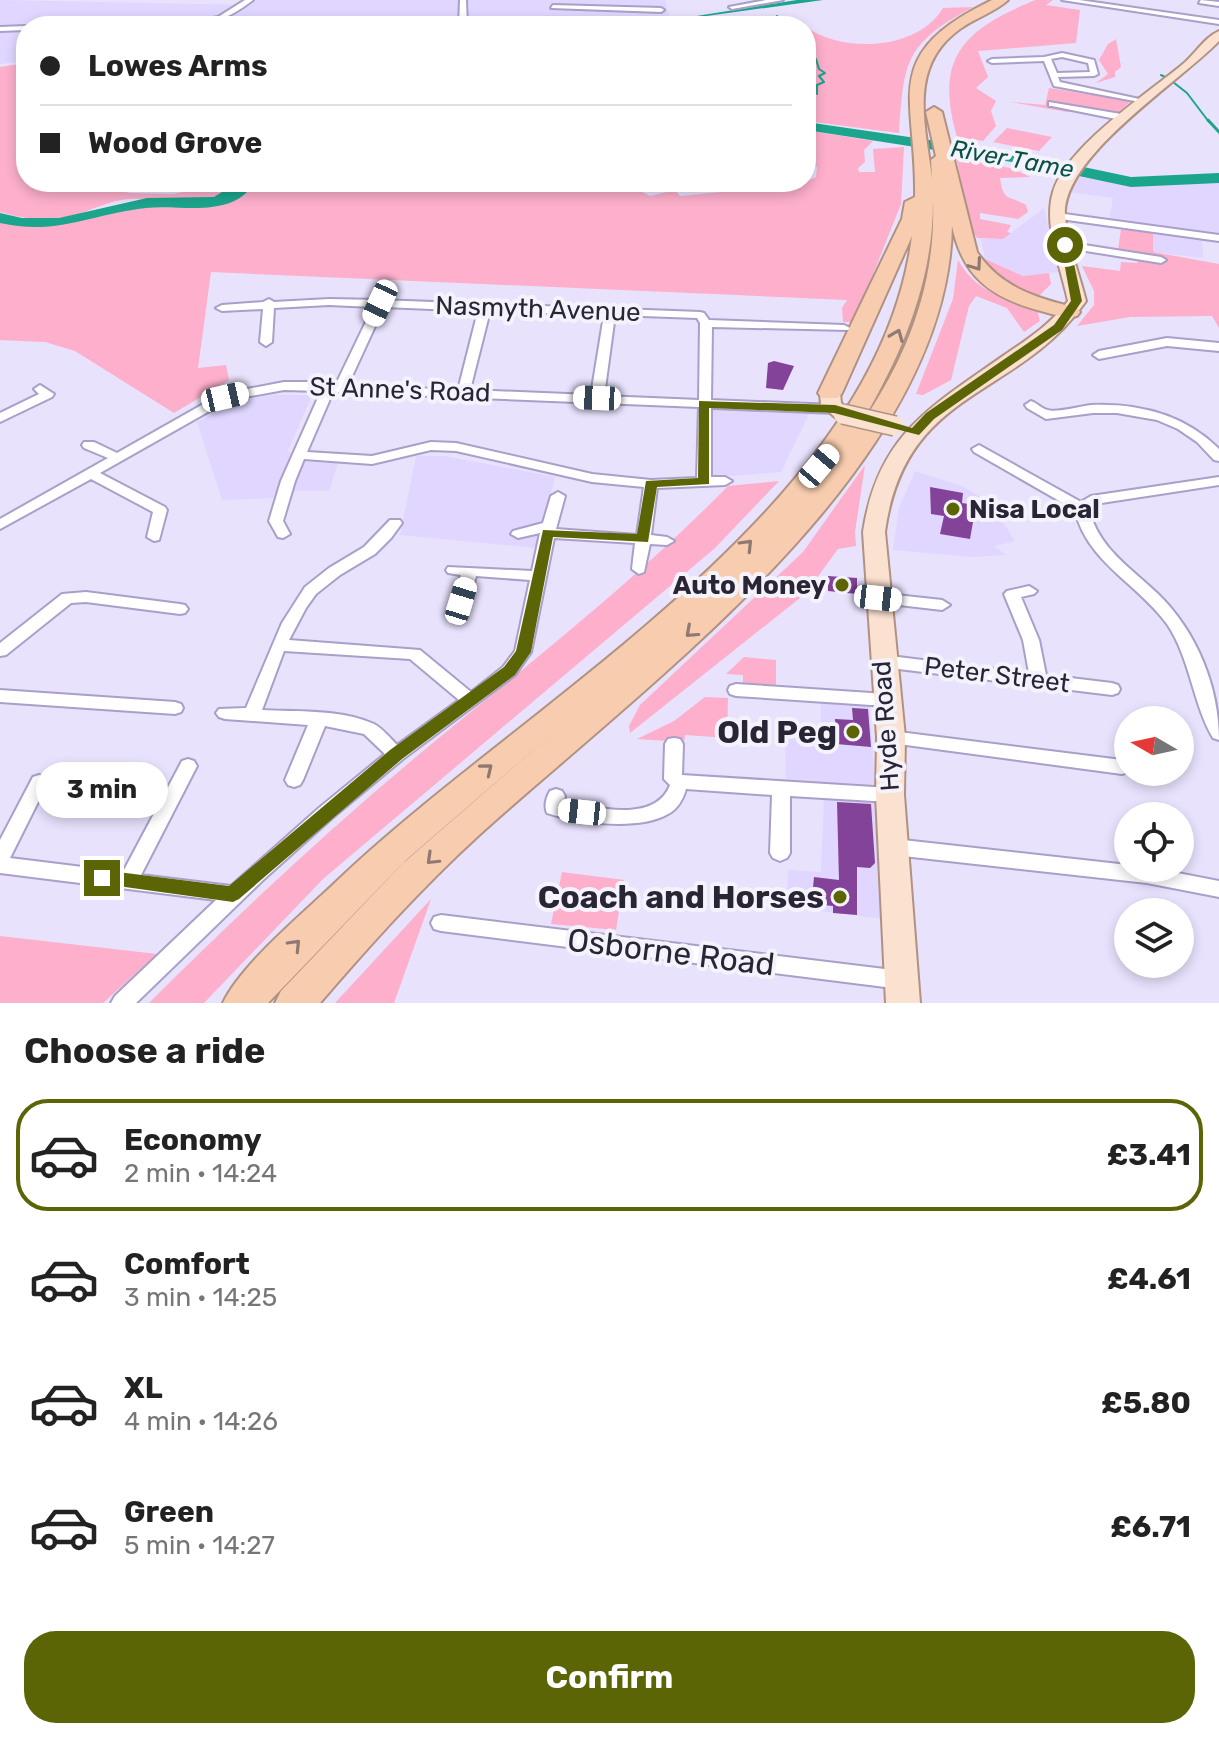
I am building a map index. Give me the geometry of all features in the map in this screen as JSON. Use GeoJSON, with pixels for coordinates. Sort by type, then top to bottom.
{"type":"FeatureCollection","features":[{"type":"Feature","properties":{"kind":"highway"},"geometry":{"type":"LineString","coordinates":[[295,1003],[375,914],[462,830],[742,585],[818,503],[862,446],[920,340],[936,290],[941,258],[933,191],[929,104],[917,76],[926,55],[950,29],[1002,0]]}},
{"type":"Feature","properties":{"kind":"highway"},"geometry":{"type":"LineString","coordinates":[[243,1003],[294,946],[389,851],[598,678],[731,562],[786,505],[835,446],[874,384],[897,336],[920,255],[933,191],[929,104],[939,61],[956,38],[992,13],[1020,1]]}},
{"type":"Feature","properties":{"kind":"highway"},"geometry":{"type":"LineString","coordinates":[[933,191],[977,270],[995,288],[1015,298],[1070,312]]}},
{"type":"Feature","properties":{"kind":"highway"},"geometry":{"type":"LineString","coordinates":[[836,405],[911,219],[933,191]]}},
{"type":"Feature","properties":{"kind":"main road"},"geometry":{"type":"LineString","coordinates":[[1070,312],[1077,301],[1057,216],[1060,193],[1067,177],[1121,117],[1189,65],[1219,34]]}},
{"type":"Feature","properties":{"kind":"main road","name":"Hyde Road"},"geometry":{"type":"LineString","coordinates":[[902,992],[890,795],[891,737],[882,661],[874,532],[878,505],[905,429],[930,416],[1058,327],[1070,312]]}},
{"type":"Feature","properties":{"kind":"main road","name":"St Anne's Road"},"geometry":{"type":"LineString","coordinates":[[836,405],[905,429]]}},
{"type":"Feature","properties":{"kind":"street"},"geometry":{"type":"LineString","coordinates":[[225,16],[250,0]]}},
{"type":"Feature","properties":{"kind":"street"},"geometry":{"type":"LineString","coordinates":[[553,3],[661,12],[660,0]]}},
{"type":"Feature","properties":{"kind":"street"},"geometry":{"type":"LineString","coordinates":[[737,5],[780,0]]}},
{"type":"Feature","properties":{"kind":"street"},"geometry":{"type":"LineString","coordinates":[[1065,0],[1219,22]]}},
{"type":"Feature","properties":{"kind":"street"},"geometry":{"type":"LineString","coordinates":[[1201,2],[1219,4]]}},
{"type":"Feature","properties":{"kind":"street"},"geometry":{"type":"LineString","coordinates":[[992,61],[1047,59],[1052,55],[1091,62],[1094,74],[1053,75]]}},
{"type":"Feature","properties":{"kind":"street"},"geometry":{"type":"LineString","coordinates":[[1047,59],[1057,84],[1140,100]]}},
{"type":"Feature","properties":{"kind":"street"},"geometry":{"type":"LineString","coordinates":[[1052,104],[1121,117]]}},
{"type":"Feature","properties":{"kind":"street"},"geometry":{"type":"LineString","coordinates":[[1057,216],[1219,238]]}},
{"type":"Feature","properties":{"kind":"street"},"geometry":{"type":"LineString","coordinates":[[1065,245],[1161,260]]}},
{"type":"Feature","properties":{"kind":"street"},"geometry":{"type":"LineString","coordinates":[[266,342],[269,302]]}},
{"type":"Feature","properties":{"kind":"street","name":"Nasmyth Avenue"},"geometry":{"type":"LineString","coordinates":[[222,308],[269,302],[380,303],[700,315],[706,323]]}},
{"type":"Feature","properties":{"kind":"street"},"geometry":{"type":"LineString","coordinates":[[283,534],[276,521],[299,455],[380,303]]}},
{"type":"Feature","properties":{"kind":"street"},"geometry":{"type":"LineString","coordinates":[[463,393],[485,307]]}},
{"type":"Feature","properties":{"kind":"street"},"geometry":{"type":"LineString","coordinates":[[597,398],[610,312]]}},
{"type":"Feature","properties":{"kind":"street"},"geometry":{"type":"LineString","coordinates":[[704,481],[706,323],[844,328]]}},
{"type":"Feature","properties":{"kind":"street"},"geometry":{"type":"LineString","coordinates":[[1099,355],[1167,342],[1219,347]]}},
{"type":"Feature","properties":{"kind":"street","name":"St Anne's Road"},"geometry":{"type":"LineString","coordinates":[[3,521],[225,397],[284,386],[703,404],[836,405]]}},
{"type":"Feature","properties":{"kind":"street"},"geometry":{"type":"LineString","coordinates":[[0,418],[44,392],[62,389]]}},
{"type":"Feature","properties":{"kind":"street"},"geometry":{"type":"LineString","coordinates":[[1031,405],[1046,415],[1084,408],[1111,408],[1163,417],[1191,429],[1219,457]]}},
{"type":"Feature","properties":{"kind":"street"},"geometry":{"type":"LineString","coordinates":[[89,445],[118,458]]}},
{"type":"Feature","properties":{"kind":"street"},"geometry":{"type":"LineString","coordinates":[[299,455],[372,460],[431,446],[456,447],[592,478],[651,484],[725,481]]}},
{"type":"Feature","properties":{"kind":"street"},"geometry":{"type":"LineString","coordinates":[[979,449],[1082,508],[1089,534],[1163,609],[1182,635],[1194,659],[1209,718],[1219,734]]}},
{"type":"Feature","properties":{"kind":"street"},"geometry":{"type":"LineString","coordinates":[[91,474],[160,510],[154,537]]}},
{"type":"Feature","properties":{"kind":"street"},"geometry":{"type":"LineString","coordinates":[[1082,508],[1091,500],[1219,481]]}},
{"type":"Feature","properties":{"kind":"street"},"geometry":{"type":"LineString","coordinates":[[639,569],[651,484]]}},
{"type":"Feature","properties":{"kind":"street"},"geometry":{"type":"LineString","coordinates":[[122,1003],[233,894],[396,754],[509,671],[523,652],[548,529],[558,496]]}},
{"type":"Feature","properties":{"kind":"street"},"geometry":{"type":"LineString","coordinates":[[252,714],[279,645],[304,600],[323,579],[379,546],[395,523]]}},
{"type":"Feature","properties":{"kind":"street"},"geometry":{"type":"LineString","coordinates":[[518,534],[548,529],[667,541]]}},
{"type":"Feature","properties":{"kind":"street"},"geometry":{"type":"LineString","coordinates":[[453,570],[540,572]]}},
{"type":"Feature","properties":{"kind":"street"},"geometry":{"type":"LineString","coordinates":[[461,601],[470,572]]}},
{"type":"Feature","properties":{"kind":"street"},"geometry":{"type":"LineString","coordinates":[[1029,591],[1012,594],[1031,640],[1039,680]]}},
{"type":"Feature","properties":{"kind":"street"},"geometry":{"type":"LineString","coordinates":[[0,651],[62,593],[180,609]]}},
{"type":"Feature","properties":{"kind":"street"},"geometry":{"type":"LineString","coordinates":[[878,598],[942,605]]}},
{"type":"Feature","properties":{"kind":"street"},"geometry":{"type":"LineString","coordinates":[[279,645],[414,654],[471,701]]}},
{"type":"Feature","properties":{"kind":"street","name":"Peter Street"},"geometry":{"type":"LineString","coordinates":[[882,661],[1112,689]]}},
{"type":"Feature","properties":{"kind":"street"},"geometry":{"type":"LineString","coordinates":[[736,690],[886,700]]}},
{"type":"Feature","properties":{"kind":"street"},"geometry":{"type":"LineString","coordinates":[[0,696],[175,708]]}},
{"type":"Feature","properties":{"kind":"street"},"geometry":{"type":"LineString","coordinates":[[225,713],[319,720],[370,729],[396,754]]}},
{"type":"Feature","properties":{"kind":"street"},"geometry":{"type":"LineString","coordinates":[[294,780],[319,720]]}},
{"type":"Feature","properties":{"kind":"street"},"geometry":{"type":"LineString","coordinates":[[891,737],[1114,766]]}},
{"type":"Feature","properties":{"kind":"street"},"geometry":{"type":"LineString","coordinates":[[674,744],[673,779],[680,782],[890,795]]}},
{"type":"Feature","properties":{"kind":"street"},"geometry":{"type":"LineString","coordinates":[[128,881],[188,766]]}},
{"type":"Feature","properties":{"kind":"street"},"geometry":{"type":"LineString","coordinates":[[39,782],[0,862],[233,894]]}},
{"type":"Feature","properties":{"kind":"street"},"geometry":{"type":"LineString","coordinates":[[556,796],[554,808],[639,818],[660,811],[678,792],[680,782]]}},
{"type":"Feature","properties":{"kind":"street"},"geometry":{"type":"LineString","coordinates":[[780,853],[781,789]]}},
{"type":"Feature","properties":{"kind":"street"},"geometry":{"type":"LineString","coordinates":[[894,847],[1147,875],[1219,889]]}},
{"type":"Feature","properties":{"kind":"street","name":"Osborne Road"},"geometry":{"type":"LineString","coordinates":[[441,923],[902,992]]}},
{"type":"Feature","properties":{"kind":"shaded area"},"geometry":{"type":"Polygon","coordinates":[[[0,0],[248,5],[254,0],[665,0],[669,16],[16,16],[16,62],[0,64],[0,0]]]}},
{"type":"Feature","properties":{"kind":"shaded area"},"geometry":{"type":"Polygon","coordinates":[[[797,0],[823,0],[707,16],[697,16],[797,0]]]}},
{"type":"Feature","properties":{"kind":"shaded area"},"geometry":{"type":"Polygon","coordinates":[[[1035,0],[1053,0],[1046,5],[1080,10],[1076,43],[978,51],[988,77],[976,88],[996,101],[991,111],[996,126],[983,141],[957,137],[949,86],[960,50],[989,23],[1035,0]]]}},
{"type":"Feature","properties":{"kind":"shaded area"},"geometry":{"type":"Polygon","coordinates":[[[973,7],[933,32],[912,56],[903,88],[899,133],[816,122],[816,33],[859,44],[899,40],[931,22],[943,8],[973,7]]]}},
{"type":"Feature","properties":{"kind":"shaded area"},"geometry":{"type":"Polygon","coordinates":[[[1116,39],[1121,67],[1115,72],[1115,77],[1096,83],[1108,74],[1099,60],[1108,44],[1116,39]]]}},
{"type":"Feature","properties":{"kind":"shaded area"},"geometry":{"type":"Polygon","coordinates":[[[16,65],[16,192],[225,192],[196,200],[116,201],[56,219],[28,218],[0,212],[0,67],[16,65]]]}},
{"type":"Feature","properties":{"kind":"shaded area"},"geometry":{"type":"Polygon","coordinates":[[[1049,88],[1131,101],[1117,114],[1086,109],[1067,112],[1011,102],[1045,105],[1049,88]]]}},
{"type":"Feature","properties":{"kind":"shaded area"},"geometry":{"type":"Polygon","coordinates":[[[1007,128],[1052,137],[1039,151],[993,142],[1007,128]]]}},
{"type":"Feature","properties":{"kind":"shaded area"},"geometry":{"type":"Polygon","coordinates":[[[816,132],[873,141],[864,150],[865,162],[858,168],[859,172],[875,172],[873,149],[904,147],[901,204],[854,322],[843,322],[842,308],[847,300],[211,272],[198,368],[226,365],[229,380],[174,413],[75,351],[45,342],[0,340],[0,218],[39,224],[71,223],[136,205],[216,201],[242,192],[642,192],[650,196],[677,192],[680,196],[721,192],[816,192],[816,132]]]}},
{"type":"Feature","properties":{"kind":"shaded area"},"geometry":{"type":"Polygon","coordinates":[[[956,156],[1014,169],[1030,177],[1000,178],[1005,194],[1026,205],[1028,212],[1018,219],[980,213],[980,219],[1011,225],[1007,232],[1011,233],[1003,239],[977,238],[970,227],[956,156]]]}},
{"type":"Feature","properties":{"kind":"shaded area"},"geometry":{"type":"Polygon","coordinates":[[[1080,177],[1151,186],[1219,182],[1219,243],[1202,241],[1203,258],[1152,252],[1153,233],[1121,229],[1121,223],[1109,221],[1113,198],[1069,192],[1080,177]]]}},
{"type":"Feature","properties":{"kind":"shaded area"},"geometry":{"type":"Polygon","coordinates":[[[1044,208],[1059,272],[1023,276],[985,259],[981,239],[1003,239],[1044,208]]]}},
{"type":"Feature","properties":{"kind":"shaded area"},"geometry":{"type":"Polygon","coordinates":[[[1121,229],[1153,233],[1153,252],[1219,264],[1219,328],[1212,316],[1130,317],[1077,326],[1094,305],[1094,291],[1082,266],[1120,271],[1121,262],[1137,263],[1140,254],[1118,250],[1121,229]]]}},
{"type":"Feature","properties":{"kind":"shaded area"},"geometry":{"type":"Polygon","coordinates":[[[985,259],[1023,276],[1049,273],[1051,284],[1040,295],[1025,294],[987,272],[985,259]]]}},
{"type":"Feature","properties":{"kind":"shaded area"},"geometry":{"type":"Polygon","coordinates":[[[958,260],[982,287],[1037,309],[1040,321],[1024,332],[1007,308],[976,296],[969,306],[951,380],[923,395],[916,394],[953,299],[958,260]]]}},
{"type":"Feature","properties":{"kind":"shaded area"},"geometry":{"type":"Polygon","coordinates":[[[273,395],[312,395],[288,451],[302,462],[338,463],[329,491],[291,491],[273,498],[222,500],[197,422],[241,400],[273,395]]]}},
{"type":"Feature","properties":{"kind":"shaded area"},"geometry":{"type":"Polygon","coordinates":[[[713,411],[809,414],[781,472],[708,478],[713,411]]]}},
{"type":"Feature","properties":{"kind":"shaded area"},"geometry":{"type":"Polygon","coordinates":[[[416,456],[445,456],[555,477],[537,548],[400,535],[416,456]]]}},
{"type":"Feature","properties":{"kind":"shaded area"},"geometry":{"type":"Polygon","coordinates":[[[865,465],[855,532],[856,546],[838,549],[805,594],[630,733],[629,726],[640,705],[803,552],[865,465]]]}},
{"type":"Feature","properties":{"kind":"shaded area"},"geometry":{"type":"Polygon","coordinates":[[[915,471],[964,487],[1007,513],[1002,521],[1015,541],[994,546],[1006,555],[971,557],[893,550],[899,508],[915,471]]]}},
{"type":"Feature","properties":{"kind":"shaded area"},"geometry":{"type":"Polygon","coordinates":[[[779,481],[715,548],[323,879],[204,1003],[149,1003],[328,833],[624,584],[728,486],[779,481]]]}},
{"type":"Feature","properties":{"kind":"shaded area"},"geometry":{"type":"Polygon","coordinates":[[[744,657],[776,660],[776,685],[743,683],[743,675],[726,674],[744,657]]]}},
{"type":"Feature","properties":{"kind":"shaded area"},"geometry":{"type":"Polygon","coordinates":[[[705,697],[728,698],[727,738],[685,735],[684,742],[637,739],[674,721],[705,697]]]}},
{"type":"Feature","properties":{"kind":"shaded area"},"geometry":{"type":"Polygon","coordinates":[[[821,700],[869,703],[885,919],[787,907],[788,870],[821,872],[824,798],[786,795],[785,734],[821,733],[821,700]]]}},
{"type":"Feature","properties":{"kind":"shaded area"},"geometry":{"type":"Polygon","coordinates":[[[562,872],[624,880],[616,930],[551,924],[562,872]]]}},
{"type":"Feature","properties":{"kind":"shaded area"},"geometry":{"type":"Polygon","coordinates":[[[431,899],[394,1003],[335,1003],[431,899]]]}},
{"type":"Feature","properties":{"kind":"shaded area"},"geometry":{"type":"Polygon","coordinates":[[[0,936],[157,954],[103,1003],[0,1003],[0,936]]]}},
{"type":"Feature","properties":{"kind":"building"},"geometry":{"type":"Polygon","coordinates":[[[774,361],[794,366],[783,390],[766,388],[768,363],[774,361]]]}},
{"type":"Feature","properties":{"kind":"building","name":"Nisa Local"},"geometry":{"type":"Polygon","coordinates":[[[930,487],[963,493],[962,503],[976,505],[970,539],[940,534],[944,516],[931,514],[930,487]]]}},
{"type":"Feature","properties":{"kind":"building","name":"Auto Money"},"geometry":{"type":"Polygon","coordinates":[[[828,576],[857,578],[857,594],[828,591],[828,576]]]}},
{"type":"Feature","properties":{"kind":"building","name":"Old Peg"},"geometry":{"type":"Polygon","coordinates":[[[852,708],[868,709],[871,747],[836,744],[835,719],[853,720],[852,708]]]}},
{"type":"Feature","properties":{"kind":"building"},"geometry":{"type":"Polygon","coordinates":[[[837,802],[871,804],[875,863],[870,868],[857,867],[857,915],[833,913],[833,906],[822,905],[823,889],[813,888],[814,877],[839,880],[837,802]]]}},
{"type":"Feature","properties":{"kind":"waterway"},"geometry":{"type":"LineString","coordinates":[[816,59],[819,69],[825,73],[819,76],[824,82],[817,85],[817,94]]}},
{"type":"Feature","properties":{"kind":"waterway"},"geometry":{"type":"LineString","coordinates":[[1161,75],[1165,77]]}},
{"type":"Feature","properties":{"kind":"waterway"},"geometry":{"type":"LineString","coordinates":[[1173,82],[1187,93],[1209,122]]}},
{"type":"Feature","properties":{"kind":"waterway"},"geometry":{"type":"LineString","coordinates":[[1208,120],[1219,132]]}},
{"type":"Feature","properties":{"kind":"waterway","name":"River Tame"},"geometry":{"type":"LineString","coordinates":[[816,128],[1012,157],[1131,182],[1219,178]]}},
{"type":"Feature","properties":{"kind":"waterway","name":"River Tame"},"geometry":{"type":"LineString","coordinates":[[0,218],[22,223],[59,223],[127,206],[202,203],[228,198],[239,192]]}},
{"type":"Feature","properties":{"kind":"place","name":"Nisa Local"},"geometry":{"type":"Point","coordinates":[953,509]}},
{"type":"Feature","properties":{"kind":"place","name":"Auto Money"},"geometry":{"type":"Point","coordinates":[842,585]}},
{"type":"Feature","properties":{"kind":"place","name":"Old Peg"},"geometry":{"type":"Point","coordinates":[853,732]}},
{"type":"Feature","properties":{"kind":"place","name":"Coach and Horses"},"geometry":{"type":"Point","coordinates":[840,897]}},
{"type":"Feature","properties":{"kind":"route"},"geometry":{"type":"LineString","coordinates":[[102,878],[233,894],[396,754],[509,671],[523,652],[548,533],[643,539],[651,484],[704,481],[703,404],[835,409],[843,414],[915,432],[930,416],[1058,327],[1077,301],[1065,245]]}}]}
